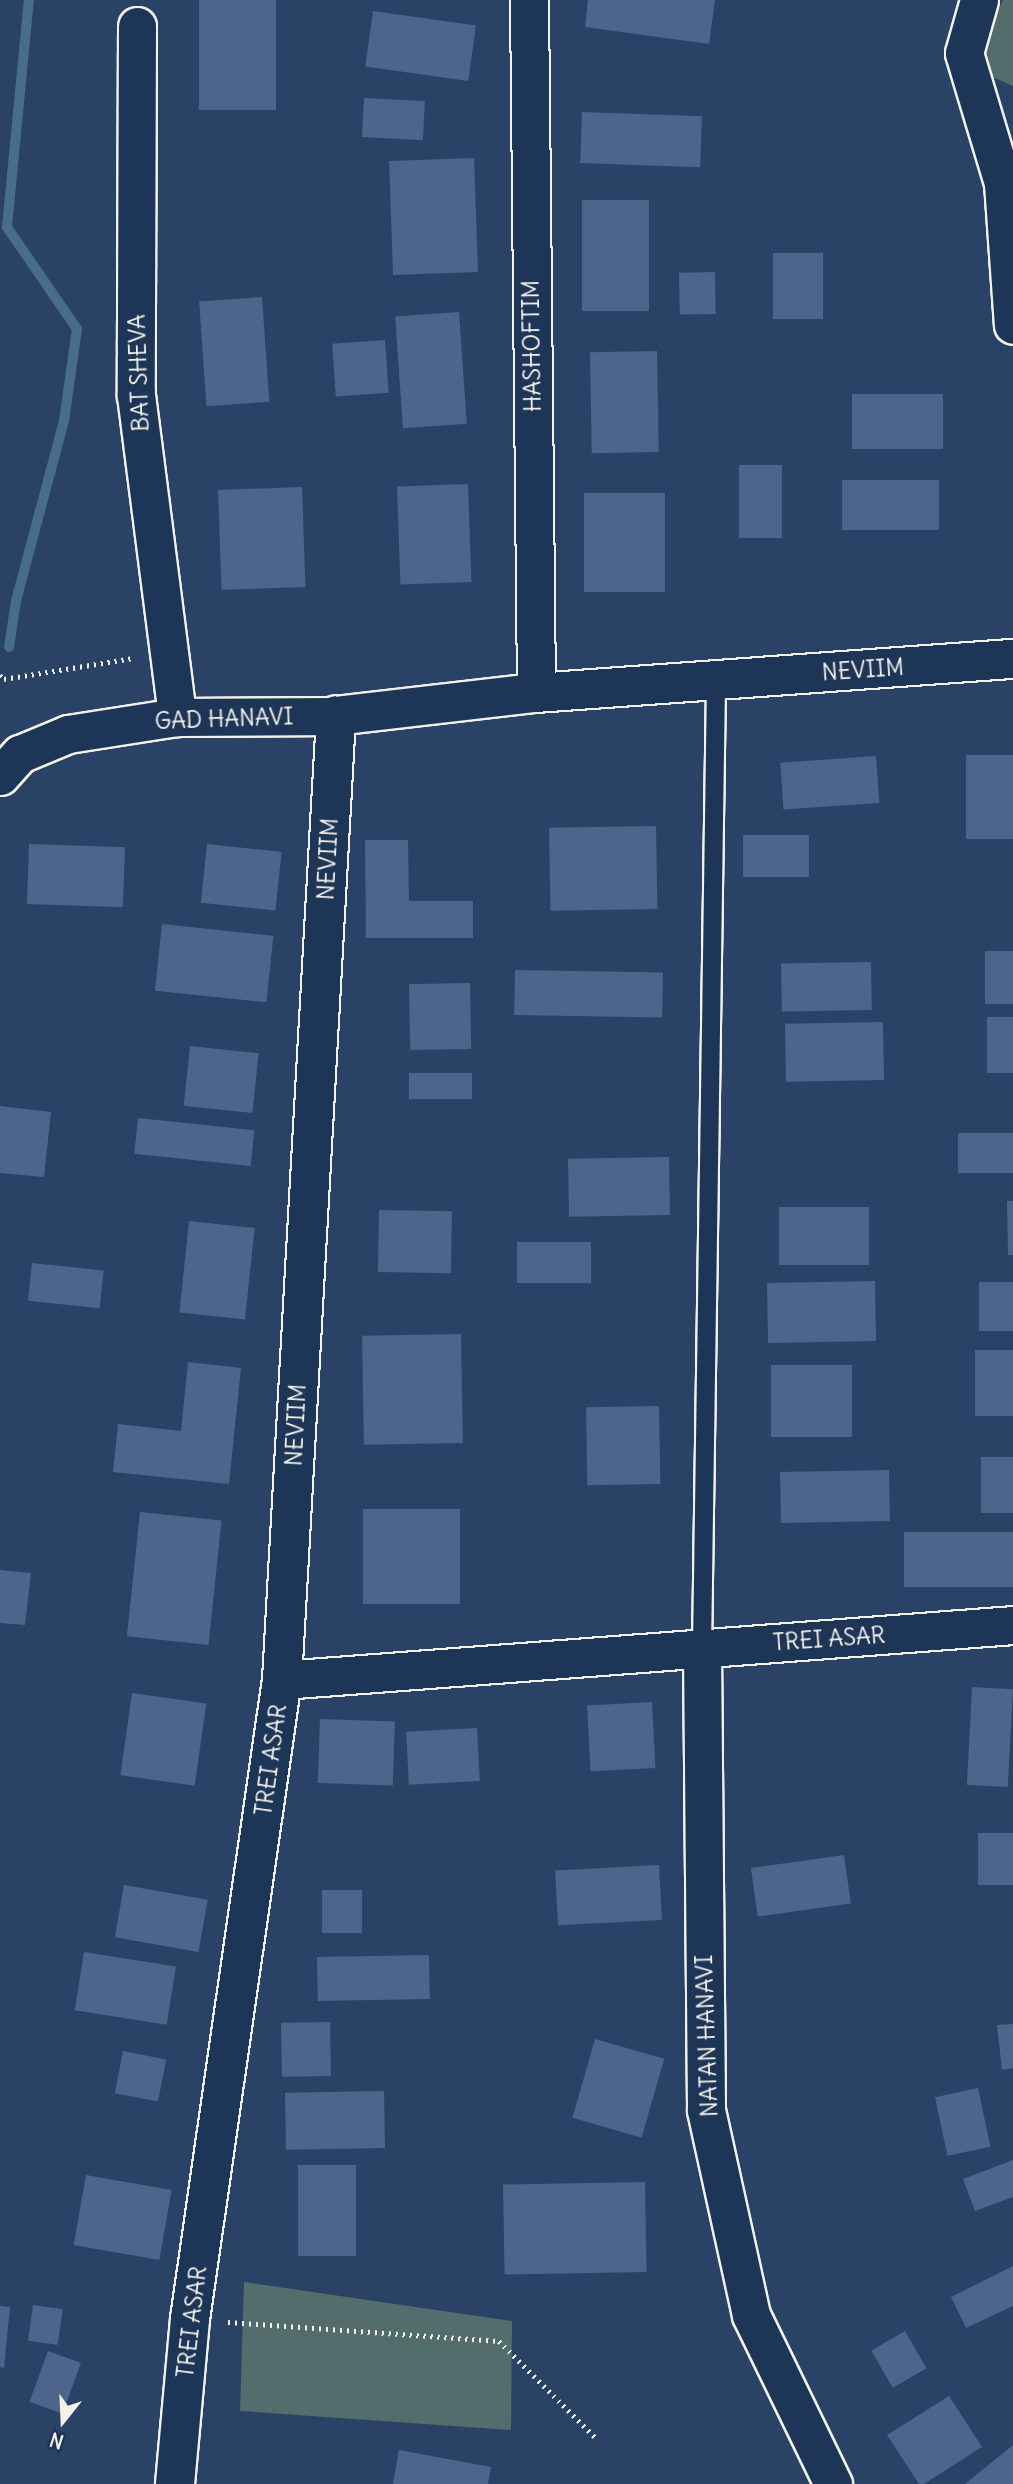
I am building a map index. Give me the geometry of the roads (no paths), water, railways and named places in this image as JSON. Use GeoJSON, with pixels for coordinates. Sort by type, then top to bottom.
{"type":"FeatureCollection","features":[{"type":"Feature","properties":{"kind":"street","name":"HASHOFTIM"},"geometry":{"type":"LineString","coordinates":[[529,0],[536,693]]}},
{"type":"Feature","properties":{"kind":"street"},"geometry":{"type":"LineString","coordinates":[[979,0],[964,52],[1003,183],[1013,325]]}},
{"type":"Feature","properties":{"kind":"street","name":"BAT SHEVA"},"geometry":{"type":"LineString","coordinates":[[136,26],[136,395],[177,717]]}},
{"type":"Feature","properties":{"kind":"street","name":"NEVIIM"},"geometry":{"type":"LineString","coordinates":[[282,1680],[336,716],[536,693],[1013,659]]}},
{"type":"Feature","properties":{"kind":"street","name":"GAD HANAVI"},"geometry":{"type":"LineString","coordinates":[[0,776],[20,754],[68,734],[177,717],[336,716]]}},
{"type":"Feature","properties":{"kind":"street","name":"TREI ASAR"},"geometry":{"type":"LineString","coordinates":[[175,2484],[190,2319],[282,1680],[1013,1625]]}},
{"type":"Feature","properties":{"kind":"street","name":"NATAN HANAVI"},"geometry":{"type":"LineString","coordinates":[[702,1649],[706,2110],[751,2315],[833,2484]]}},
{"type":"Feature","properties":{"kind":"lane"},"geometry":{"type":"LineString","coordinates":[[702,1649],[716,680]]}},
{"type":"Feature","properties":{"kind":"waterway"},"geometry":{"type":"LineString","coordinates":[[9,647],[16,601],[64,421],[77,329],[7,227],[29,0]]}}]}
